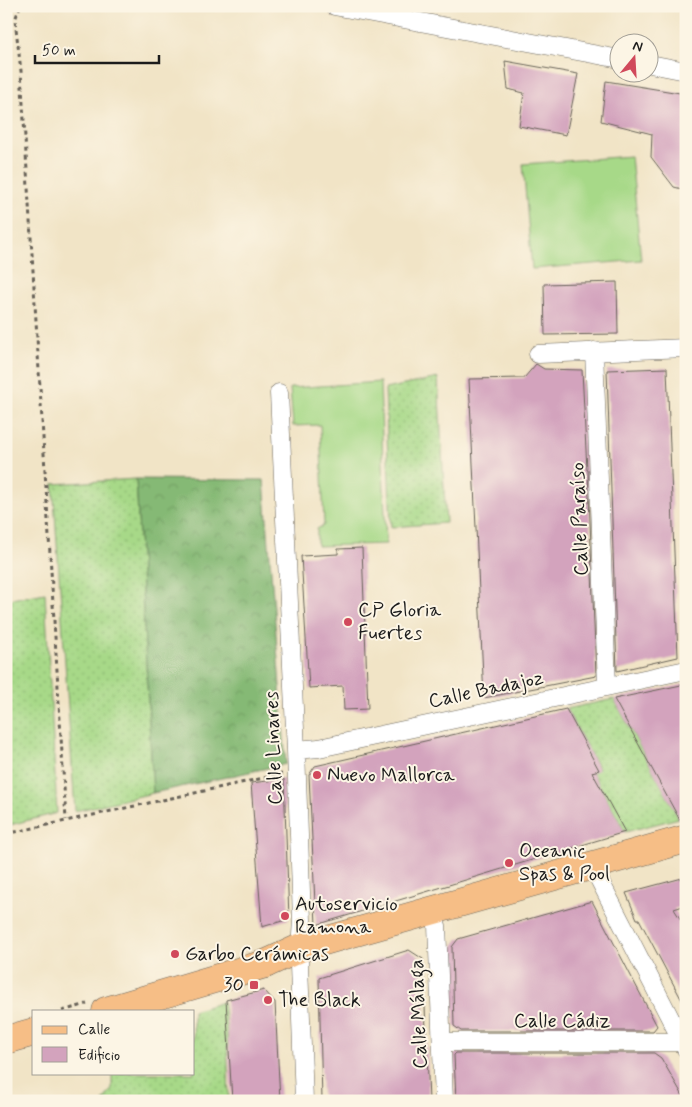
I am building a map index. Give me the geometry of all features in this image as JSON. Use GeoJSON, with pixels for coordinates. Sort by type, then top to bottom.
{"type":"FeatureCollection","features":[{"type":"Feature","properties":{"kind":"main road"},"geometry":{"type":"LineString","coordinates":[[300,956],[686,838]]}},
{"type":"Feature","properties":{"kind":"main road"},"geometry":{"type":"LineString","coordinates":[[109,1010],[265,964],[437,925],[686,854]]}},
{"type":"Feature","properties":{"kind":"main road"},"geometry":{"type":"LineString","coordinates":[[6,1040],[32,1033]]}},
{"type":"Feature","properties":{"kind":"street"},"geometry":{"type":"LineString","coordinates":[[334,6],[610,57]]}},
{"type":"Feature","properties":{"kind":"street"},"geometry":{"type":"LineString","coordinates":[[660,66],[686,71]]}},
{"type":"Feature","properties":{"kind":"street"},"geometry":{"type":"LineString","coordinates":[[538,354],[686,348]]}},
{"type":"Feature","properties":{"kind":"street","name":"Calle Paraíso"},"geometry":{"type":"LineString","coordinates":[[594,351],[608,686]]}},
{"type":"Feature","properties":{"kind":"street","name":"Calle Linares"},"geometry":{"type":"LineString","coordinates":[[279,393],[296,750],[302,920],[300,956],[304,1101]]}},
{"type":"Feature","properties":{"kind":"street","name":"Calle Badajoz"},"geometry":{"type":"LineString","coordinates":[[296,750],[319,748],[686,670]]}},
{"type":"Feature","properties":{"kind":"street"},"geometry":{"type":"LineString","coordinates":[[599,879],[684,1046]]}},
{"type":"Feature","properties":{"kind":"street","name":"Calle Málaga"},"geometry":{"type":"LineString","coordinates":[[437,925],[444,1101]]}},
{"type":"Feature","properties":{"kind":"street","name":"Calle Cádiz"},"geometry":{"type":"LineString","coordinates":[[442,1042],[684,1046]]}},
{"type":"Feature","properties":{"kind":"path"},"geometry":{"type":"LineString","coordinates":[[20,6],[15,20],[21,71],[66,820]]}},
{"type":"Feature","properties":{"kind":"path"},"geometry":{"type":"LineString","coordinates":[[6,834],[296,770]]}},
{"type":"Feature","properties":{"kind":"green space"},"geometry":{"type":"Polygon","coordinates":[[[631,156],[641,260],[532,269],[523,164],[631,156]]]}},
{"type":"Feature","properties":{"kind":"green space"},"geometry":{"type":"Polygon","coordinates":[[[438,378],[446,523],[391,527],[385,389],[438,378]]]}},
{"type":"Feature","properties":{"kind":"green space"},"geometry":{"type":"Polygon","coordinates":[[[380,382],[386,544],[317,546],[317,529],[324,525],[320,425],[293,426],[290,388],[380,382]]]}},
{"type":"Feature","properties":{"kind":"green space"},"geometry":{"type":"Polygon","coordinates":[[[136,479],[153,793],[75,811],[53,484],[136,479]]]}},
{"type":"Feature","properties":{"kind":"green space"},"geometry":{"type":"Polygon","coordinates":[[[136,479],[264,480],[286,764],[153,793],[136,479]]]}},
{"type":"Feature","properties":{"kind":"green space"},"geometry":{"type":"Polygon","coordinates":[[[45,593],[57,813],[6,826],[6,600],[45,593]]]}},
{"type":"Feature","properties":{"kind":"green space"},"geometry":{"type":"Polygon","coordinates":[[[614,699],[679,818],[625,832],[592,772],[599,769],[566,709],[614,699]]]}},
{"type":"Feature","properties":{"kind":"green space"},"geometry":{"type":"Polygon","coordinates":[[[223,1002],[227,1034],[229,1101],[103,1101],[112,1089],[112,1074],[195,1074],[195,1010],[223,1002]]]}},
{"type":"Feature","properties":{"kind":"building"},"geometry":{"type":"Polygon","coordinates":[[[505,61],[578,74],[566,135],[519,126],[524,93],[508,89],[505,61]]]}},
{"type":"Feature","properties":{"kind":"building"},"geometry":{"type":"Polygon","coordinates":[[[606,81],[686,94],[686,190],[674,187],[651,157],[652,134],[601,121],[606,81]]]}},
{"type":"Feature","properties":{"kind":"building"},"geometry":{"type":"Polygon","coordinates":[[[617,282],[618,334],[545,335],[544,284],[617,282]]]}},
{"type":"Feature","properties":{"kind":"building"},"geometry":{"type":"Polygon","coordinates":[[[536,364],[544,369],[582,370],[596,676],[484,698],[469,379],[524,378],[536,364]]]}},
{"type":"Feature","properties":{"kind":"building"},"geometry":{"type":"Polygon","coordinates":[[[667,368],[678,657],[617,671],[607,370],[667,368]]]}},
{"type":"Feature","properties":{"kind":"building"},"geometry":{"type":"Polygon","coordinates":[[[362,548],[368,709],[344,710],[343,686],[309,688],[301,556],[338,554],[338,549],[362,548]]]}},
{"type":"Feature","properties":{"kind":"building"},"geometry":{"type":"Polygon","coordinates":[[[686,684],[686,824],[682,824],[614,699],[686,684]]]}},
{"type":"Feature","properties":{"kind":"building"},"geometry":{"type":"Polygon","coordinates":[[[566,709],[599,770],[592,772],[625,832],[316,925],[309,775],[315,766],[566,709]]]}},
{"type":"Feature","properties":{"kind":"building"},"geometry":{"type":"Polygon","coordinates":[[[284,779],[289,919],[262,927],[251,783],[284,779]]]}},
{"type":"Feature","properties":{"kind":"building"},"geometry":{"type":"Polygon","coordinates":[[[686,877],[686,905],[674,909],[686,928],[686,1008],[639,919],[637,919],[626,893],[686,877]]]}},
{"type":"Feature","properties":{"kind":"building"},"geometry":{"type":"Polygon","coordinates":[[[592,901],[657,1026],[653,1031],[461,1031],[454,1026],[452,947],[458,939],[592,901]]]}},
{"type":"Feature","properties":{"kind":"building"},"geometry":{"type":"Polygon","coordinates":[[[409,950],[423,959],[429,1101],[322,1101],[319,978],[409,950]]]}},
{"type":"Feature","properties":{"kind":"building"},"geometry":{"type":"Polygon","coordinates":[[[264,990],[275,1002],[280,1101],[232,1101],[226,1000],[264,990]]]}},
{"type":"Feature","properties":{"kind":"building"},"geometry":{"type":"Polygon","coordinates":[[[456,1053],[654,1053],[661,1058],[686,1101],[456,1101],[454,1055],[456,1053]]]}},
{"type":"Feature","properties":{"kind":"place","name":"CP Gloria Fuertes"},"geometry":{"type":"Point","coordinates":[348,622]}},
{"type":"Feature","properties":{"kind":"place","name":"Nuevo Mallorca"},"geometry":{"type":"Point","coordinates":[317,775]}},
{"type":"Feature","properties":{"kind":"place","name":"Oceanic Spas & Pool"},"geometry":{"type":"Point","coordinates":[509,863]}},
{"type":"Feature","properties":{"kind":"place","name":"Autoservicio Ramona"},"geometry":{"type":"Point","coordinates":[285,916]}},
{"type":"Feature","properties":{"kind":"place","name":"Garbo Cerámicas"},"geometry":{"type":"Point","coordinates":[175,954]}},
{"type":"Feature","properties":{"kind":"place","name":"30"},"geometry":{"type":"Point","coordinates":[254,985]}},
{"type":"Feature","properties":{"kind":"place","name":"The Black"},"geometry":{"type":"Point","coordinates":[268,1000]}}]}
